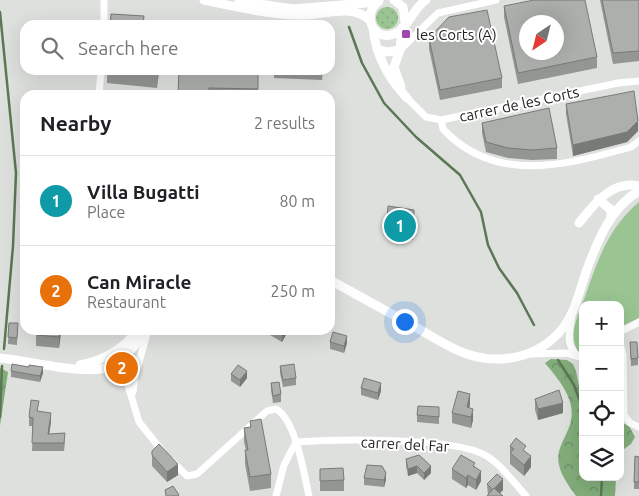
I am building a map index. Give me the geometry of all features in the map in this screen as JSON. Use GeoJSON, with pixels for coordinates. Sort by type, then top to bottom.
{"type":"FeatureCollection","features":[{"type":"Feature","properties":{"kind":"street"},"geometry":{"type":"LineString","coordinates":[[104,0],[104,20]]}},
{"type":"Feature","properties":{"kind":"street"},"geometry":{"type":"LineString","coordinates":[[204,0],[271,12],[304,15],[356,11],[387,36],[399,32],[418,5],[426,0]]}},
{"type":"Feature","properties":{"kind":"street"},"geometry":{"type":"LineString","coordinates":[[236,0],[293,9],[380,1]]}},
{"type":"Feature","properties":{"kind":"street"},"geometry":{"type":"LineString","coordinates":[[394,0],[403,7],[406,19],[400,50],[394,67],[396,78],[407,98]]}},
{"type":"Feature","properties":{"kind":"street"},"geometry":{"type":"LineString","coordinates":[[377,49],[386,52],[400,50],[438,13],[496,0]]}},
{"type":"Feature","properties":{"kind":"street"},"geometry":{"type":"LineString","coordinates":[[380,1],[370,11],[377,49],[392,82],[407,98]]}},
{"type":"Feature","properties":{"kind":"street"},"geometry":{"type":"LineString","coordinates":[[99,90],[101,75]]}},
{"type":"Feature","properties":{"kind":"street","name":"carrer de les Corts"},"geometry":{"type":"LineString","coordinates":[[407,98],[426,117],[441,120],[609,85],[639,81]]}},
{"type":"Feature","properties":{"kind":"street"},"geometry":{"type":"LineString","coordinates":[[441,120],[442,129],[469,151],[499,162],[516,165],[573,163],[631,147],[639,141]]}},
{"type":"Feature","properties":{"kind":"street"},"geometry":{"type":"LineString","coordinates":[[579,222],[598,199],[614,188],[639,186]]}},
{"type":"Feature","properties":{"kind":"street"},"geometry":{"type":"LineString","coordinates":[[579,355],[572,350],[569,340],[572,312],[597,244],[611,217],[622,204],[639,190]]}},
{"type":"Feature","properties":{"kind":"street"},"geometry":{"type":"LineString","coordinates":[[598,199],[610,210],[611,217]]}},
{"type":"Feature","properties":{"kind":"street"},"geometry":{"type":"LineString","coordinates":[[335,283],[463,353],[492,360],[510,359],[540,349],[553,339],[572,312]]}},
{"type":"Feature","properties":{"kind":"street"},"geometry":{"type":"LineString","coordinates":[[624,330],[639,322]]}},
{"type":"Feature","properties":{"kind":"street"},"geometry":{"type":"LineString","coordinates":[[63,368],[87,364],[117,351],[135,335]]}},
{"type":"Feature","properties":{"kind":"street"},"geometry":{"type":"LineString","coordinates":[[137,335],[121,366],[133,397],[139,422],[186,476],[197,474],[267,411],[276,410],[283,413],[296,442],[309,496]]}},
{"type":"Feature","properties":{"kind":"street"},"geometry":{"type":"LineString","coordinates":[[121,366],[144,335]]}},
{"type":"Feature","properties":{"kind":"street"},"geometry":{"type":"LineString","coordinates":[[133,397],[137,367],[147,335]]}},
{"type":"Feature","properties":{"kind":"street"},"geometry":{"type":"LineString","coordinates":[[621,346],[623,355],[624,415],[630,423],[639,427]]}},
{"type":"Feature","properties":{"kind":"street"},"geometry":{"type":"LineString","coordinates":[[526,354],[566,353],[579,356]]}},
{"type":"Feature","properties":{"kind":"street"},"geometry":{"type":"LineString","coordinates":[[121,366],[127,357],[137,367]]}},
{"type":"Feature","properties":{"kind":"street"},"geometry":{"type":"LineString","coordinates":[[0,358],[63,368],[121,366]]}},
{"type":"Feature","properties":{"kind":"street"},"geometry":{"type":"LineString","coordinates":[[87,364],[121,366]]}},
{"type":"Feature","properties":{"kind":"street"},"geometry":{"type":"LineString","coordinates":[[121,366],[128,375],[137,367]]}},
{"type":"Feature","properties":{"kind":"street","name":"carrer del Far"},"geometry":{"type":"LineString","coordinates":[[296,442],[316,440],[424,442],[467,449],[487,456],[526,496]]}},
{"type":"Feature","properties":{"kind":"street"},"geometry":{"type":"LineString","coordinates":[[276,496],[284,464],[296,442]]}},
{"type":"Feature","properties":{"kind":"green space"},"geometry":{"type":"Polygon","coordinates":[[[387,7],[395,10],[398,18],[395,26],[387,29],[379,26],[376,18],[379,10],[387,7]]]}},
{"type":"Feature","properties":{"kind":"green space"},"geometry":{"type":"Polygon","coordinates":[[[639,202],[639,318],[624,325],[624,301],[583,301],[606,244],[612,233],[639,202]]]}},
{"type":"Feature","properties":{"kind":"green space"},"geometry":{"type":"Polygon","coordinates":[[[579,313],[579,353],[574,339],[575,324],[579,313]]]}},
{"type":"Feature","properties":{"kind":"green space"},"geometry":{"type":"Polygon","coordinates":[[[551,359],[567,360],[573,364],[576,371],[579,386],[579,481],[616,481],[615,496],[576,496],[566,481],[559,465],[558,457],[559,450],[571,423],[571,406],[564,389],[545,363],[551,359]]]}},
{"type":"Feature","properties":{"kind":"green space"},"geometry":{"type":"Polygon","coordinates":[[[0,368],[8,372],[0,426],[0,368]]]}},
{"type":"Feature","properties":{"kind":"green space"},"geometry":{"type":"Polygon","coordinates":[[[624,424],[629,426],[635,437],[631,444],[624,449],[624,424]]]}},
{"type":"Feature","properties":{"kind":"building"},"geometry":{"type":"Polygon","coordinates":[[[534,0],[585,0],[597,57],[518,73],[504,6],[534,0]]]}},
{"type":"Feature","properties":{"kind":"building"},"geometry":{"type":"Polygon","coordinates":[[[602,0],[639,0],[639,51],[613,53],[602,0]]]}},
{"type":"Feature","properties":{"kind":"building"},"geometry":{"type":"Polygon","coordinates":[[[487,10],[502,78],[440,90],[429,38],[449,17],[487,10]]]}},
{"type":"Feature","properties":{"kind":"building"},"geometry":{"type":"Polygon","coordinates":[[[111,14],[144,16],[144,20],[110,20],[111,14]]]}},
{"type":"Feature","properties":{"kind":"building"},"geometry":{"type":"Polygon","coordinates":[[[179,75],[258,75],[258,89],[209,88],[209,90],[178,90],[179,75]]]}},
{"type":"Feature","properties":{"kind":"building"},"geometry":{"type":"Polygon","coordinates":[[[634,91],[638,121],[627,132],[573,145],[566,104],[634,91]]]}},
{"type":"Feature","properties":{"kind":"building"},"geometry":{"type":"Polygon","coordinates":[[[549,108],[557,148],[532,150],[508,148],[486,142],[482,123],[549,108]]]}},
{"type":"Feature","properties":{"kind":"building"},"geometry":{"type":"Polygon","coordinates":[[[388,206],[414,210],[413,229],[393,228],[394,222],[387,221],[388,206]]]}},
{"type":"Feature","properties":{"kind":"building"},"geometry":{"type":"Polygon","coordinates":[[[9,323],[18,323],[17,338],[8,337],[9,323]]]}},
{"type":"Feature","properties":{"kind":"building"},"geometry":{"type":"Polygon","coordinates":[[[335,333],[347,336],[344,346],[330,342],[335,333]]]}},
{"type":"Feature","properties":{"kind":"building"},"geometry":{"type":"Polygon","coordinates":[[[36,335],[59,335],[59,337],[36,335]]]}},
{"type":"Feature","properties":{"kind":"building"},"geometry":{"type":"Polygon","coordinates":[[[630,342],[637,342],[638,358],[631,359],[630,342]]]}},
{"type":"Feature","properties":{"kind":"building"},"geometry":{"type":"Polygon","coordinates":[[[12,364],[43,367],[40,376],[11,371],[12,364]]]}},
{"type":"Feature","properties":{"kind":"building"},"geometry":{"type":"Polygon","coordinates":[[[294,364],[296,378],[283,380],[280,366],[294,364]]]}},
{"type":"Feature","properties":{"kind":"building"},"geometry":{"type":"Polygon","coordinates":[[[238,365],[247,371],[240,380],[231,374],[238,365]]]}},
{"type":"Feature","properties":{"kind":"building"},"geometry":{"type":"Polygon","coordinates":[[[364,378],[381,383],[378,393],[361,388],[364,378]]]}},
{"type":"Feature","properties":{"kind":"building"},"geometry":{"type":"Polygon","coordinates":[[[279,382],[281,394],[273,396],[271,383],[279,382]]]}},
{"type":"Feature","properties":{"kind":"building"},"geometry":{"type":"Polygon","coordinates":[[[559,390],[563,403],[538,409],[535,399],[559,390]]]}},
{"type":"Feature","properties":{"kind":"building"},"geometry":{"type":"Polygon","coordinates":[[[458,391],[470,394],[467,407],[473,409],[471,417],[452,413],[458,391]]]}},
{"type":"Feature","properties":{"kind":"building"},"geometry":{"type":"Polygon","coordinates":[[[31,400],[39,401],[37,411],[51,413],[48,434],[65,433],[64,443],[32,443],[33,418],[29,417],[31,400]]]}},
{"type":"Feature","properties":{"kind":"building"},"geometry":{"type":"Polygon","coordinates":[[[418,406],[439,407],[439,417],[417,415],[418,406]]]}},
{"type":"Feature","properties":{"kind":"building"},"geometry":{"type":"Polygon","coordinates":[[[261,419],[271,474],[250,477],[245,450],[248,450],[244,428],[251,427],[250,421],[261,419]]]}},
{"type":"Feature","properties":{"kind":"building"},"geometry":{"type":"Polygon","coordinates":[[[516,438],[526,446],[523,450],[531,456],[524,465],[510,453],[514,449],[510,446],[516,438]]]}},
{"type":"Feature","properties":{"kind":"building"},"geometry":{"type":"Polygon","coordinates":[[[159,444],[178,464],[167,472],[152,455],[152,451],[159,444]]]}},
{"type":"Feature","properties":{"kind":"building"},"geometry":{"type":"Polygon","coordinates":[[[419,455],[431,466],[424,473],[417,466],[408,469],[406,459],[419,455]]]}},
{"type":"Feature","properties":{"kind":"building"},"geometry":{"type":"Polygon","coordinates":[[[461,455],[475,463],[473,466],[481,471],[476,480],[468,475],[466,478],[452,469],[461,455]]]}},
{"type":"Feature","properties":{"kind":"building"},"geometry":{"type":"Polygon","coordinates":[[[635,456],[639,457],[639,482],[634,482],[635,456]]]}},
{"type":"Feature","properties":{"kind":"building"},"geometry":{"type":"Polygon","coordinates":[[[367,465],[382,466],[386,473],[384,480],[364,478],[367,465]]]}},
{"type":"Feature","properties":{"kind":"building"},"geometry":{"type":"Polygon","coordinates":[[[343,468],[344,480],[320,481],[320,469],[343,468]]]}},
{"type":"Feature","properties":{"kind":"building"},"geometry":{"type":"Polygon","coordinates":[[[497,474],[503,479],[493,490],[487,484],[497,474]]]}},
{"type":"Feature","properties":{"kind":"building"},"geometry":{"type":"Polygon","coordinates":[[[173,486],[179,495],[166,496],[165,490],[173,486]]]}},
{"type":"Feature","properties":{"kind":"building"},"geometry":{"type":"Polygon","coordinates":[[[494,488],[503,496],[487,496],[494,488]]]}},
{"type":"Feature","properties":{"kind":"waterway"},"geometry":{"type":"LineString","coordinates":[[0,12],[16,173],[13,246],[4,349]]}},
{"type":"Feature","properties":{"kind":"waterway"},"geometry":{"type":"LineString","coordinates":[[349,27],[362,63],[384,103],[416,137],[460,175],[481,212],[488,245],[499,268],[517,293],[534,325]]}},
{"type":"Feature","properties":{"kind":"waterway"},"geometry":{"type":"LineString","coordinates":[[558,360],[574,385],[579,399]]}},
{"type":"Feature","properties":{"kind":"waterway"},"geometry":{"type":"LineString","coordinates":[[0,417],[2,366]]}},
{"type":"Feature","properties":{"kind":"waterway"},"geometry":{"type":"LineString","coordinates":[[601,496],[602,481]]}},
{"type":"Feature","properties":{"kind":"place","name":"les Corts (A)"},"geometry":{"type":"Point","coordinates":[406,34]}},
{"type":"Feature","properties":{"kind":"place","name":"Villa Bugatti"},"geometry":{"type":"Point","coordinates":[400,226]}},
{"type":"Feature","properties":{"kind":"place","name":"Can Miracle"},"geometry":{"type":"Point","coordinates":[122,368]}}]}
